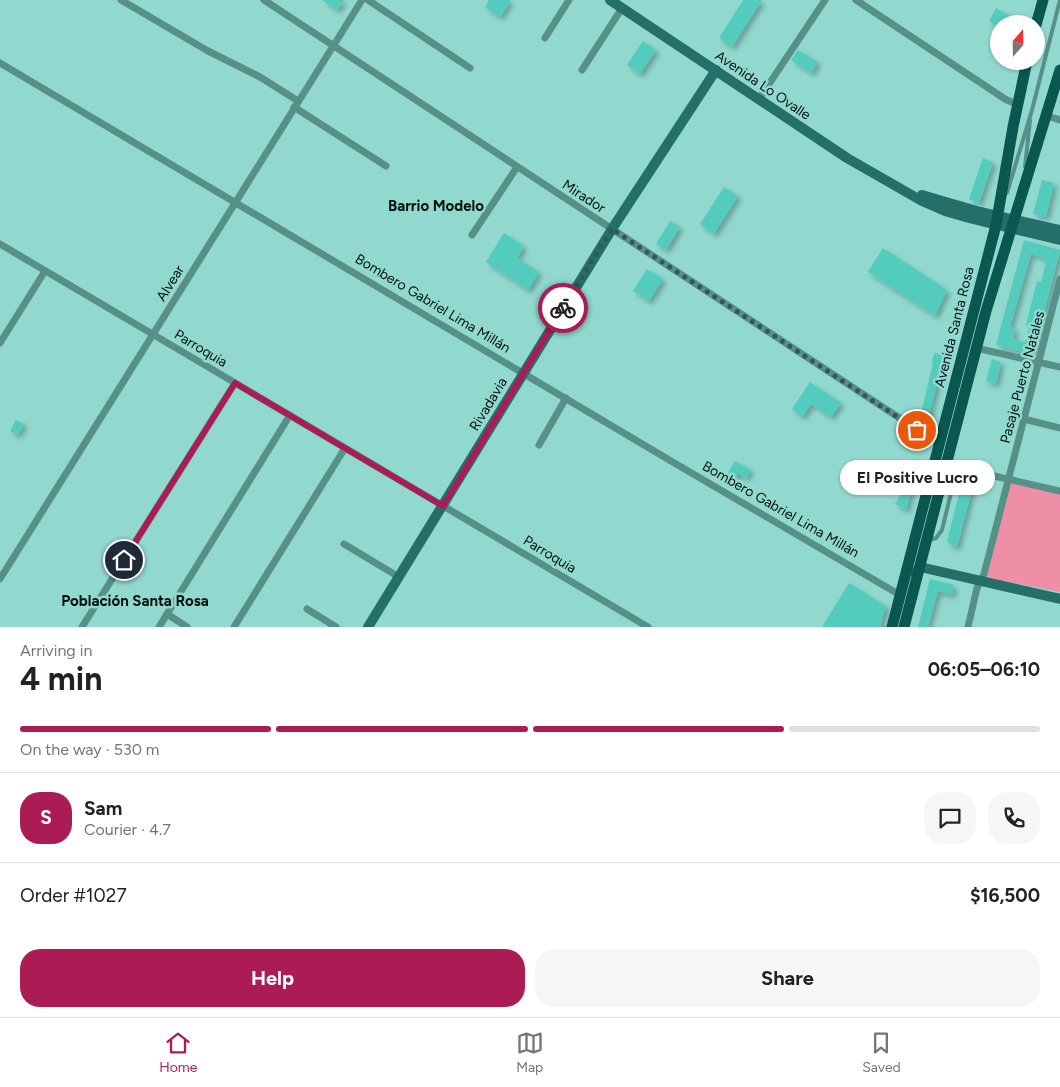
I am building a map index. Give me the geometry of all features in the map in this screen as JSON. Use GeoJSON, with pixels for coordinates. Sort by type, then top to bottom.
{"type":"FeatureCollection","features":[{"type":"Feature","properties":{"kind":"main road"},"geometry":{"type":"LineString","coordinates":[[1038,15],[1042,0]]}},
{"type":"Feature","properties":{"kind":"main road","name":"Avenida Santa Rosa"},"geometry":{"type":"LineString","coordinates":[[892,627],[996,220],[1025,70]]}},
{"type":"Feature","properties":{"kind":"main road","name":"Avenida Santa Rosa"},"geometry":{"type":"LineString","coordinates":[[904,627],[927,541],[952,466],[976,348],[1060,70]]}},
{"type":"Feature","properties":{"kind":"street"},"geometry":{"type":"LineString","coordinates":[[121,0],[208,51],[260,78],[386,166]]}},
{"type":"Feature","properties":{"kind":"street","name":"Mirador"},"geometry":{"type":"LineString","coordinates":[[264,0],[939,444]]}},
{"type":"Feature","properties":{"kind":"street","name":"Alvear"},"geometry":{"type":"LineString","coordinates":[[0,579],[332,45],[362,0]]}},
{"type":"Feature","properties":{"kind":"street"},"geometry":{"type":"LineString","coordinates":[[368,0],[470,68]]}},
{"type":"Feature","properties":{"kind":"street"},"geometry":{"type":"LineString","coordinates":[[545,38],[569,0]]}},
{"type":"Feature","properties":{"kind":"street","name":"Avenida Lo Ovalle"},"geometry":{"type":"LineString","coordinates":[[610,0],[847,158],[902,190],[1060,240]]}},
{"type":"Feature","properties":{"kind":"street"},"geometry":{"type":"LineString","coordinates":[[759,99],[825,0]]}},
{"type":"Feature","properties":{"kind":"street"},"geometry":{"type":"LineString","coordinates":[[856,0],[1005,99],[1018,105]]}},
{"type":"Feature","properties":{"kind":"street"},"geometry":{"type":"LineString","coordinates":[[582,70],[622,8]]}},
{"type":"Feature","properties":{"kind":"street","name":"Bombero Gabriel Lima Millán"},"geometry":{"type":"LineString","coordinates":[[0,63],[900,595]]}},
{"type":"Feature","properties":{"kind":"street","name":"Rivadavia"},"geometry":{"type":"LineString","coordinates":[[368,627],[612,229],[716,70]]}},
{"type":"Feature","properties":{"kind":"street"},"geometry":{"type":"LineString","coordinates":[[1046,116],[1060,120]]}},
{"type":"Feature","properties":{"kind":"street"},"geometry":{"type":"LineString","coordinates":[[472,235],[517,166]]}},
{"type":"Feature","properties":{"kind":"street","name":"Avenida Lo Ovalle"},"geometry":{"type":"LineString","coordinates":[[1013,224],[1060,230]]}},
{"type":"Feature","properties":{"kind":"street","name":"Parroquia"},"geometry":{"type":"LineString","coordinates":[[0,244],[648,627]]}},
{"type":"Feature","properties":{"kind":"street"},"geometry":{"type":"LineString","coordinates":[[0,343],[45,271]]}},
{"type":"Feature","properties":{"kind":"street","name":"Pasaje Puerto Natales"},"geometry":{"type":"LineString","coordinates":[[968,627],[1038,362],[1057,304],[1060,279]]}},
{"type":"Feature","properties":{"kind":"street"},"geometry":{"type":"LineString","coordinates":[[976,348],[1060,367]]}},
{"type":"Feature","properties":{"kind":"street"},"geometry":{"type":"LineString","coordinates":[[82,627],[235,383]]}},
{"type":"Feature","properties":{"kind":"street"},"geometry":{"type":"LineString","coordinates":[[539,445],[566,398]]}},
{"type":"Feature","properties":{"kind":"street"},"geometry":{"type":"LineString","coordinates":[[159,627],[290,415]]}},
{"type":"Feature","properties":{"kind":"street"},"geometry":{"type":"LineString","coordinates":[[1024,419],[1060,428]]}},
{"type":"Feature","properties":{"kind":"street"},"geometry":{"type":"LineString","coordinates":[[234,627],[345,448]]}},
{"type":"Feature","properties":{"kind":"street"},"geometry":{"type":"LineString","coordinates":[[952,466],[1060,491]]}},
{"type":"Feature","properties":{"kind":"street"},"geometry":{"type":"LineString","coordinates":[[344,544],[400,576]]}},
{"type":"Feature","properties":{"kind":"street"},"geometry":{"type":"LineString","coordinates":[[900,595],[920,567],[1060,599]]}},
{"type":"Feature","properties":{"kind":"street"},"geometry":{"type":"LineString","coordinates":[[307,609],[336,627]]}},
{"type":"Feature","properties":{"kind":"street"},"geometry":{"type":"LineString","coordinates":[[166,614],[187,627]]}},
{"type":"Feature","properties":{"kind":"lane"},"geometry":{"type":"LineString","coordinates":[[996,220],[1005,199],[1032,110],[1060,0]]}},
{"type":"Feature","properties":{"kind":"lane"},"geometry":{"type":"LineString","coordinates":[[1024,184],[1032,110]]}},
{"type":"Feature","properties":{"kind":"shaded area"},"geometry":{"type":"Polygon","coordinates":[[[1013,481],[1060,493],[1060,592],[989,578],[986,573],[1010,484],[1013,481]]]}},
{"type":"Feature","properties":{"kind":"building"},"geometry":{"type":"Polygon","coordinates":[[[322,0],[344,0],[337,10],[322,0]]]}},
{"type":"Feature","properties":{"kind":"building"},"geometry":{"type":"Polygon","coordinates":[[[489,0],[511,0],[500,17],[485,7],[489,0]]]}},
{"type":"Feature","properties":{"kind":"building"},"geometry":{"type":"Polygon","coordinates":[[[743,0],[762,0],[732,47],[719,38],[743,0]]]}},
{"type":"Feature","properties":{"kind":"building"},"geometry":{"type":"Polygon","coordinates":[[[996,8],[1008,15],[992,15],[996,8]]]}},
{"type":"Feature","properties":{"kind":"building"},"geometry":{"type":"Polygon","coordinates":[[[643,41],[656,50],[640,74],[627,65],[643,41]]]}},
{"type":"Feature","properties":{"kind":"building"},"geometry":{"type":"Polygon","coordinates":[[[798,50],[818,62],[811,73],[791,60],[798,50]]]}},
{"type":"Feature","properties":{"kind":"building"},"geometry":{"type":"Polygon","coordinates":[[[983,158],[993,162],[979,203],[969,199],[983,158]]]}},
{"type":"Feature","properties":{"kind":"building"},"geometry":{"type":"Polygon","coordinates":[[[1042,180],[1054,183],[1046,217],[1033,214],[1042,180]]]}},
{"type":"Feature","properties":{"kind":"building"},"geometry":{"type":"Polygon","coordinates":[[[724,187],[738,196],[714,234],[700,224],[724,187]]]}},
{"type":"Feature","properties":{"kind":"building"},"geometry":{"type":"Polygon","coordinates":[[[670,221],[680,227],[666,250],[656,244],[670,221]]]}},
{"type":"Feature","properties":{"kind":"building"},"geometry":{"type":"Polygon","coordinates":[[[504,233],[524,246],[517,258],[539,272],[528,290],[486,262],[504,233]]]}},
{"type":"Feature","properties":{"kind":"building"},"geometry":{"type":"Polygon","coordinates":[[[1024,240],[1060,250],[1035,355],[996,345],[1024,240]],[[1031,254],[1010,327],[1015,329],[1013,339],[1025,342],[1030,326],[1026,325],[1037,281],[1041,282],[1046,263],[1043,262],[1044,258],[1031,254]]]}},
{"type":"Feature","properties":{"kind":"building"},"geometry":{"type":"Polygon","coordinates":[[[883,248],[947,290],[935,316],[868,272],[883,248]]]}},
{"type":"Feature","properties":{"kind":"building"},"geometry":{"type":"Polygon","coordinates":[[[647,269],[663,279],[649,301],[633,291],[647,269]]]}},
{"type":"Feature","properties":{"kind":"building"},"geometry":{"type":"Polygon","coordinates":[[[934,353],[944,355],[929,416],[925,418],[921,414],[934,353]]]}},
{"type":"Feature","properties":{"kind":"building"},"geometry":{"type":"Polygon","coordinates":[[[992,359],[1001,362],[996,384],[986,381],[992,359]]]}},
{"type":"Feature","properties":{"kind":"building"},"geometry":{"type":"Polygon","coordinates":[[[810,382],[841,403],[831,417],[811,404],[802,417],[792,409],[810,382]]]}},
{"type":"Feature","properties":{"kind":"building"},"geometry":{"type":"Polygon","coordinates":[[[16,420],[24,424],[18,435],[10,431],[16,420]]]}},
{"type":"Feature","properties":{"kind":"building"},"geometry":{"type":"Polygon","coordinates":[[[735,461],[751,470],[746,478],[738,473],[736,478],[728,473],[735,461]]]}},
{"type":"Feature","properties":{"kind":"building"},"geometry":{"type":"Polygon","coordinates":[[[962,483],[973,486],[957,547],[947,541],[962,483]]]}},
{"type":"Feature","properties":{"kind":"building"},"geometry":{"type":"Polygon","coordinates":[[[906,485],[912,489],[906,510],[895,504],[906,485]]]}},
{"type":"Feature","properties":{"kind":"building"},"geometry":{"type":"Polygon","coordinates":[[[930,579],[954,585],[952,595],[938,591],[928,627],[918,627],[930,579]]]}},
{"type":"Feature","properties":{"kind":"building"},"geometry":{"type":"Polygon","coordinates":[[[849,583],[886,606],[880,627],[822,627],[849,583]]]}},
{"type":"Feature","properties":{"kind":"way so far"},"geometry":{"type":"LineString","coordinates":[[563,308],[612,229],[917,430]]}},
{"type":"Feature","properties":{"kind":"place","name":"El Positive Lucro"},"geometry":{"type":"Point","coordinates":[917,430]}},
{"type":"Feature","properties":{"kind":"district","name":"Barrio Modelo"},"geometry":{"type":"Point","coordinates":[436,206]}},
{"type":"Feature","properties":{"kind":"district","name":"Población Santa Rosa"},"geometry":{"type":"Point","coordinates":[135,601]}},
{"type":"Feature","properties":{"kind":"route"},"geometry":{"type":"LineString","coordinates":[[124,560],[235,383],[443,506],[563,308]]}}]}
